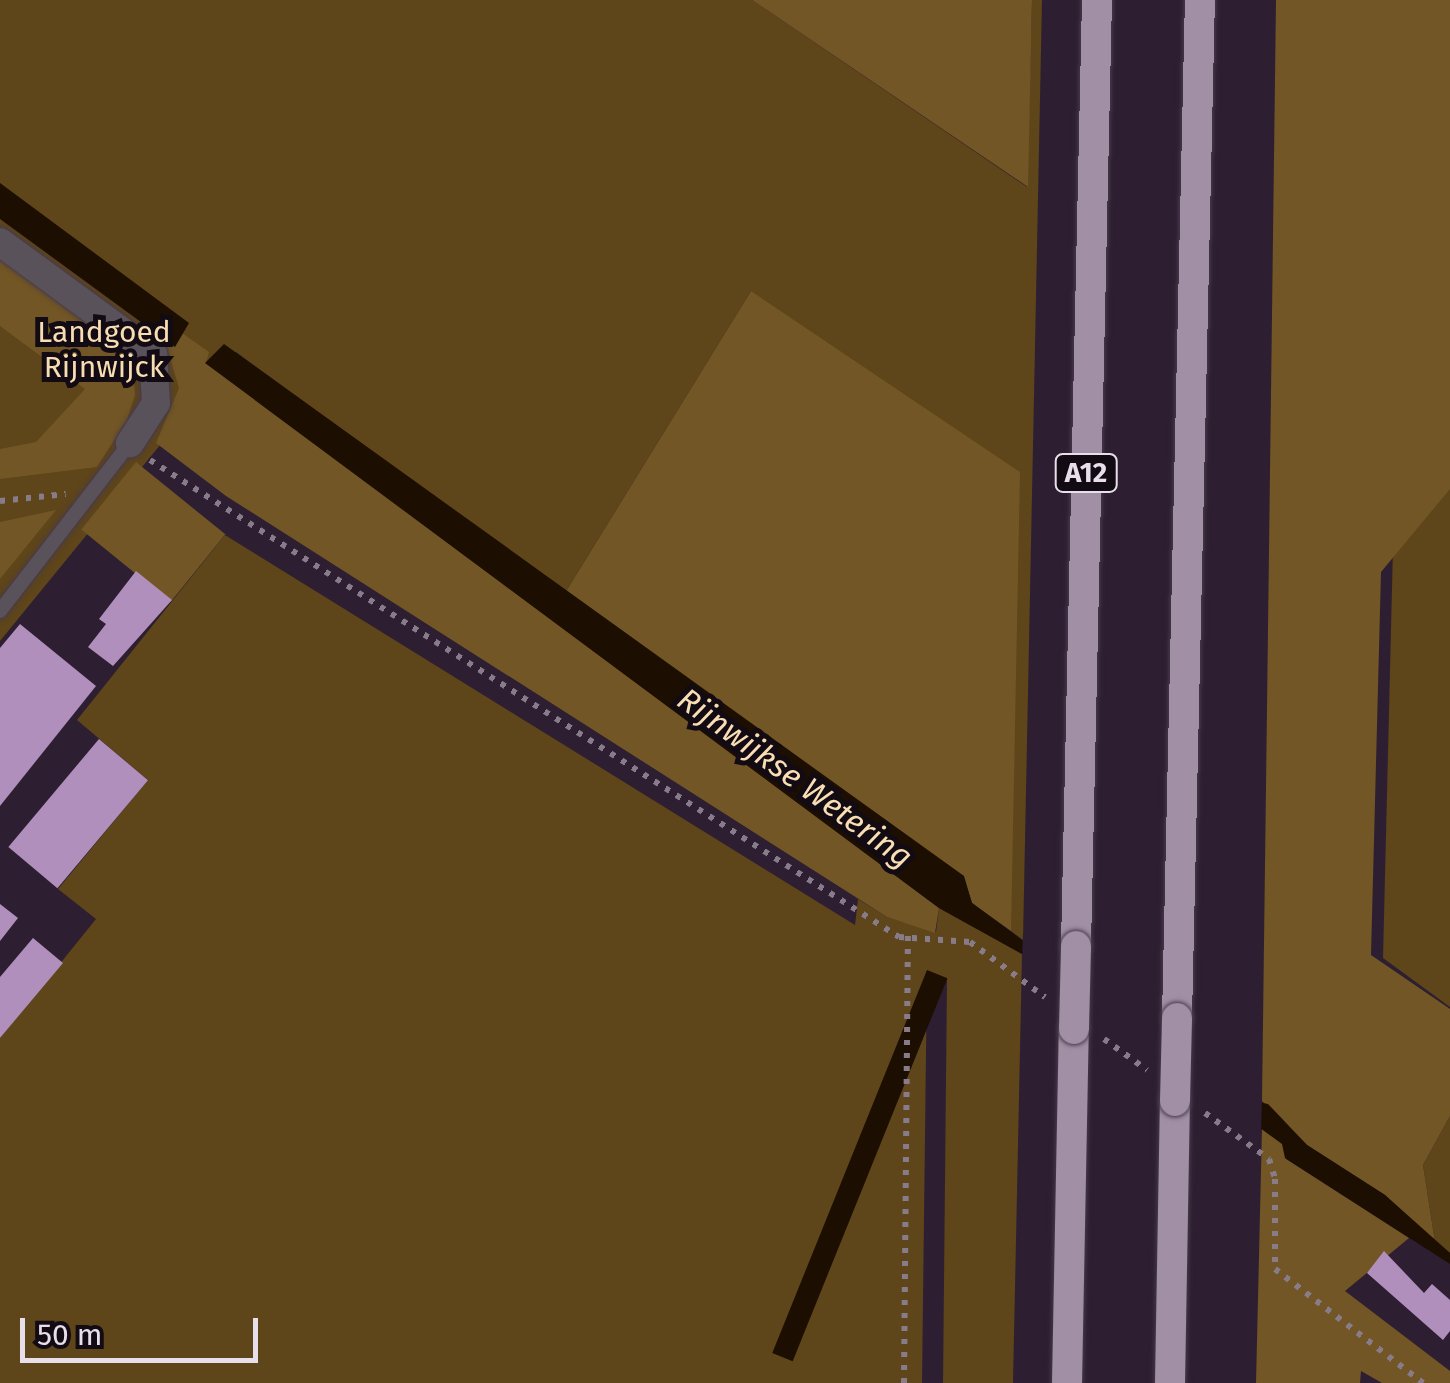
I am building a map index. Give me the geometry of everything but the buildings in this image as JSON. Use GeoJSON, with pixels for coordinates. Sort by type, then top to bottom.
{"type":"FeatureCollection","features":[{"type":"Feature","properties":{"kind":"highway","name":"A12"},"geometry":{"type":"LineString","coordinates":[[1067,1383],[1085,1031],[1076,946],[1097,0]]}},
{"type":"Feature","properties":{"kind":"highway"},"geometry":{"type":"LineString","coordinates":[[1170,1383],[1200,0]]}},
{"type":"Feature","properties":{"kind":"street"},"geometry":{"type":"LineString","coordinates":[[0,242],[153,354],[156,403],[130,443]]}},
{"type":"Feature","properties":{"kind":"lane"},"geometry":{"type":"LineString","coordinates":[[0,610],[130,443]]}},
{"type":"Feature","properties":{"kind":"path"},"geometry":{"type":"LineString","coordinates":[[130,443],[171,478],[886,928],[908,936],[970,942],[1048,999]]}},
{"type":"Feature","properties":{"kind":"path"},"geometry":{"type":"LineString","coordinates":[[0,500],[92,494]]}},
{"type":"Feature","properties":{"kind":"path"},"geometry":{"type":"LineString","coordinates":[[904,1383],[908,936]]}},
{"type":"Feature","properties":{"kind":"path"},"geometry":{"type":"LineString","coordinates":[[1085,1031],[1269,1158],[1275,1179],[1275,1268],[1424,1383]]}},
{"type":"Feature","properties":{"kind":"green space","name":"Landgoed Rijnwijck"},"geometry":{"type":"Polygon","coordinates":[[[0,0],[752,0],[1027,187],[1032,0],[1042,0],[1023,940],[1011,931],[1011,869],[751,291],[565,593],[236,352],[0,641],[0,0]]]}},
{"type":"Feature","properties":{"kind":"green space"},"geometry":{"type":"Polygon","coordinates":[[[752,0],[1032,0],[1028,187],[752,0]]]}},
{"type":"Feature","properties":{"kind":"green space"},"geometry":{"type":"Polygon","coordinates":[[[1276,0],[1450,0],[1450,489],[1381,572],[1371,955],[1450,1009],[1450,1116],[1423,1165],[1435,1242],[1385,1195],[1307,1145],[1262,1101],[1276,0]]]}},
{"type":"Feature","properties":{"kind":"green space","name":"Landgoed Rijnwijck"},"geometry":{"type":"Polygon","coordinates":[[[0,256],[89,321],[133,370],[135,395],[127,420],[97,467],[0,479],[0,449],[36,442],[85,389],[0,326],[0,256]]]}},
{"type":"Feature","properties":{"kind":"green space"},"geometry":{"type":"Polygon","coordinates":[[[751,291],[1020,472],[1011,931],[972,903],[963,876],[565,593],[751,291]]]}},
{"type":"Feature","properties":{"kind":"green space"},"geometry":{"type":"Polygon","coordinates":[[[182,333],[209,352],[206,363],[939,908],[935,933],[887,917],[226,496],[156,443],[179,388],[164,338],[175,346],[182,333]]]}},
{"type":"Feature","properties":{"kind":"green space"},"geometry":{"type":"Polygon","coordinates":[[[136,462],[225,534],[171,602],[81,530],[136,462]]]}},
{"type":"Feature","properties":{"kind":"green space"},"geometry":{"type":"Polygon","coordinates":[[[1450,472],[1450,1007],[1383,958],[1393,547],[1450,472]]]}},
{"type":"Feature","properties":{"kind":"green space"},"geometry":{"type":"Polygon","coordinates":[[[56,510],[0,579],[0,522],[56,510]]]}},
{"type":"Feature","properties":{"kind":"green space"},"geometry":{"type":"Polygon","coordinates":[[[225,535],[855,925],[858,899],[887,917],[936,932],[939,908],[1022,954],[1013,1383],[943,1383],[947,979],[927,971],[922,1383],[0,1383],[0,1038],[96,919],[58,889],[148,780],[77,720],[225,535]]]}},
{"type":"Feature","properties":{"kind":"green space"},"geometry":{"type":"Polygon","coordinates":[[[1450,1116],[1450,1253],[1435,1242],[1423,1165],[1450,1116]]]}},
{"type":"Feature","properties":{"kind":"green space"},"geometry":{"type":"Polygon","coordinates":[[[1262,1128],[1283,1144],[1286,1159],[1409,1238],[1345,1291],[1450,1371],[1450,1383],[1382,1383],[1361,1371],[1360,1383],[1256,1383],[1262,1128]]]}},
{"type":"Feature","properties":{"kind":"water"},"geometry":{"type":"Polygon","coordinates":[[[0,183],[189,323],[175,347],[0,219],[0,183]]]}},
{"type":"Feature","properties":{"kind":"water","name":"Rijnwijkse Wetering"},"geometry":{"type":"Polygon","coordinates":[[[224,344],[964,876],[972,903],[1146,1032],[1238,1098],[1268,1104],[1307,1145],[1385,1195],[1450,1253],[1450,1264],[1285,1158],[1282,1144],[1022,954],[939,908],[205,363],[224,344]]]}},
{"type":"Feature","properties":{"kind":"water"},"geometry":{"type":"Polygon","coordinates":[[[927,970],[947,978],[793,1361],[772,1353],[927,970]]]}},
{"type":"Feature","properties":{"kind":"pier"},"geometry":{"type":"Polygon","coordinates":[[[1023,933],[1240,1093],[1262,1096],[1261,1135],[1022,960],[1023,933]]]}}]}
